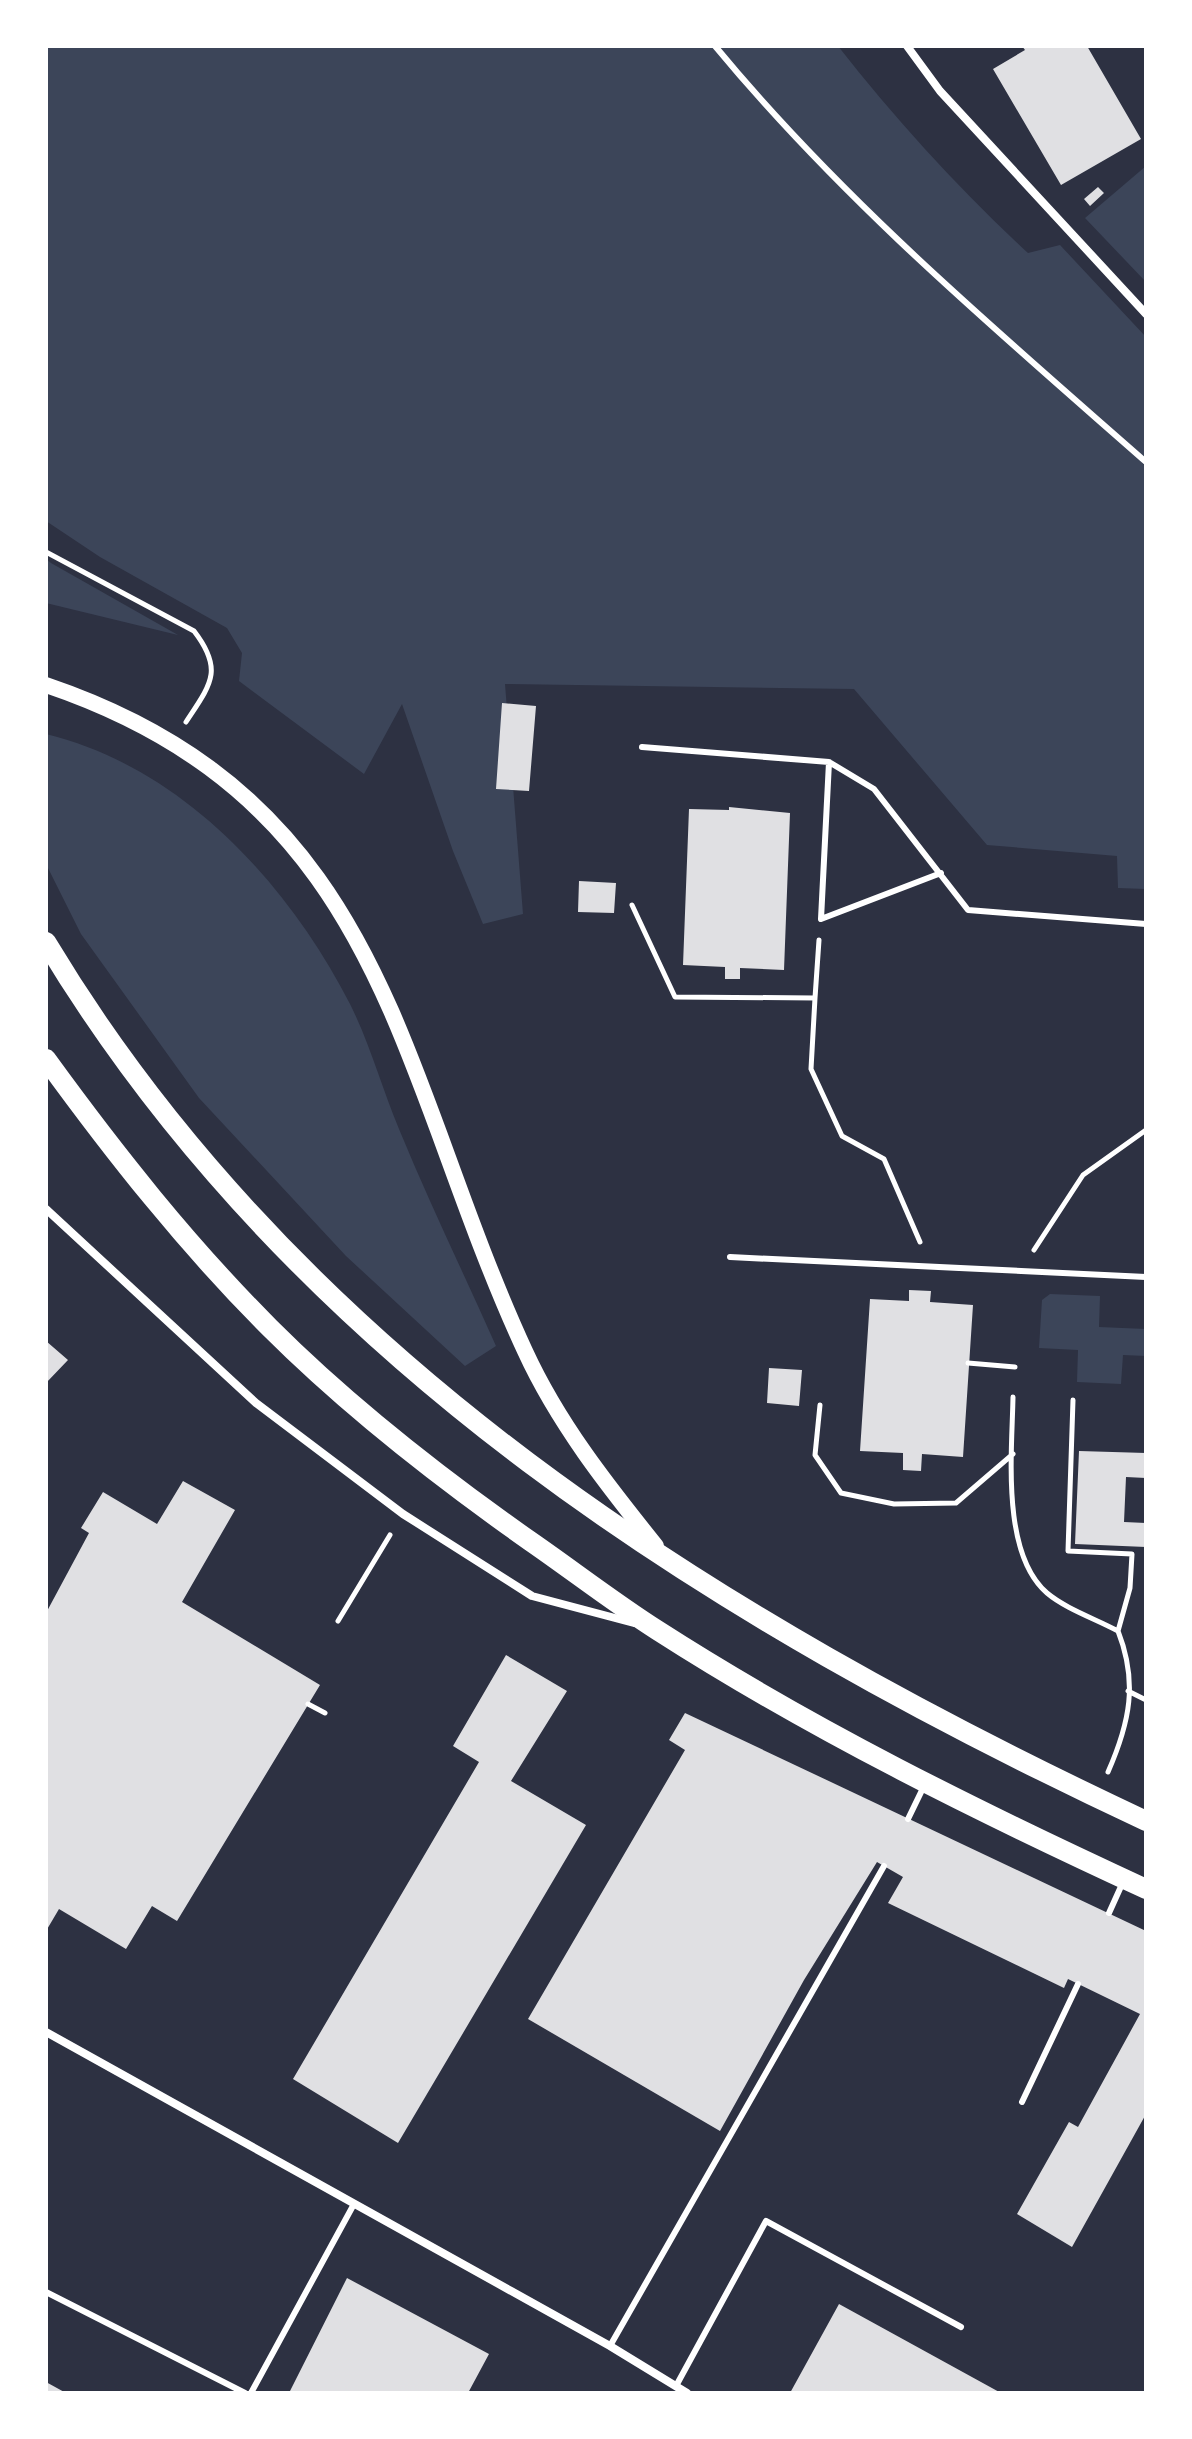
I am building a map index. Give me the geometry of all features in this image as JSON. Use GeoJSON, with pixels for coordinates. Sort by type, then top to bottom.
{"type":"FeatureCollection","features":[{"type":"Feature","properties":{"kind":"main road"},"geometry":{"type":"LineString","coordinates":[[46,685],[116,712],[172,743],[226,781],[261,812],[330,893],[355,933],[401,1028],[525,1351],[555,1409],[584,1453],[670,1562]]}},
{"type":"Feature","properties":{"kind":"main road"},"geometry":{"type":"LineString","coordinates":[[46,942],[111,1043],[200,1160],[300,1270],[409,1370],[455,1407],[536,1471],[670,1562],[835,1662],[1074,1788],[1146,1821]]}},
{"type":"Feature","properties":{"kind":"main road"},"geometry":{"type":"LineString","coordinates":[[46,1059],[144,1191],[271,1330],[357,1407],[457,1489],[654,1628],[758,1692],[927,1781],[1146,1889]]}},
{"type":"Feature","properties":{"kind":"street"},"geometry":{"type":"LineString","coordinates":[[907,46],[940,91],[1146,314]]}},
{"type":"Feature","properties":{"kind":"street"},"geometry":{"type":"LineString","coordinates":[[46,1209],[256,1403],[403,1514],[532,1596],[654,1628]]}},
{"type":"Feature","properties":{"kind":"street"},"geometry":{"type":"LineString","coordinates":[[46,2032],[610,2346],[687,2393]]}},
{"type":"Feature","properties":{"kind":"lane"},"geometry":{"type":"LineString","coordinates":[[715,46],[804,148],[913,256],[1146,462]]}},
{"type":"Feature","properties":{"kind":"lane"},"geometry":{"type":"LineString","coordinates":[[642,747],[829,762],[874,789],[968,910],[1146,924]]}},
{"type":"Feature","properties":{"kind":"lane"},"geometry":{"type":"LineString","coordinates":[[829,762],[821,919],[941,873]]}},
{"type":"Feature","properties":{"kind":"lane"},"geometry":{"type":"LineString","coordinates":[[730,1257],[1146,1277]]}},
{"type":"Feature","properties":{"kind":"lane"},"geometry":{"type":"LineString","coordinates":[[908,1819],[927,1781]]}},
{"type":"Feature","properties":{"kind":"lane"},"geometry":{"type":"LineString","coordinates":[[610,2346],[884,1866]]}},
{"type":"Feature","properties":{"kind":"lane"},"geometry":{"type":"LineString","coordinates":[[1109,1913],[1124,1879]]}},
{"type":"Feature","properties":{"kind":"lane"},"geometry":{"type":"LineString","coordinates":[[1022,2102],[1078,1984]]}},
{"type":"Feature","properties":{"kind":"lane"},"geometry":{"type":"LineString","coordinates":[[46,2292],[248,2393],[354,2204]]}},
{"type":"Feature","properties":{"kind":"lane"},"geometry":{"type":"LineString","coordinates":[[676,2386],[766,2221],[961,2327]]}},
{"type":"Feature","properties":{"kind":"path"},"geometry":{"type":"LineString","coordinates":[[46,552],[194,631],[210,652],[214,675],[172,743]]}},
{"type":"Feature","properties":{"kind":"path"},"geometry":{"type":"LineString","coordinates":[[632,905],[675,997],[815,998]]}},
{"type":"Feature","properties":{"kind":"path"},"geometry":{"type":"LineString","coordinates":[[821,919],[811,1069],[842,1136],[884,1159],[917,1234]]}},
{"type":"Feature","properties":{"kind":"path"},"geometry":{"type":"LineString","coordinates":[[1040,1237],[1083,1175],[1146,1130]]}},
{"type":"Feature","properties":{"kind":"path"},"geometry":{"type":"LineString","coordinates":[[968,1363],[1015,1367]]}},
{"type":"Feature","properties":{"kind":"path"},"geometry":{"type":"LineString","coordinates":[[1013,1397],[1014,1513],[1019,1545],[1029,1573],[1048,1594],[1118,1631]]}},
{"type":"Feature","properties":{"kind":"path"},"geometry":{"type":"LineString","coordinates":[[1073,1400],[1068,1551],[1132,1554],[1130,1588],[1118,1631],[1130,1662],[1125,1733]]}},
{"type":"Feature","properties":{"kind":"path"},"geometry":{"type":"LineString","coordinates":[[820,1405],[815,1455],[841,1493],[894,1504],[956,1503],[1013,1453]]}},
{"type":"Feature","properties":{"kind":"path"},"geometry":{"type":"LineString","coordinates":[[338,1621],[403,1514]]}},
{"type":"Feature","properties":{"kind":"path"},"geometry":{"type":"LineString","coordinates":[[1128,1691],[1146,1700]]}},
{"type":"Feature","properties":{"kind":"path"},"geometry":{"type":"LineString","coordinates":[[308,1704],[325,1713]]}},
{"type":"Feature","properties":{"kind":"shaded area"},"geometry":{"type":"Polygon","coordinates":[[[46,46],[838,46],[929,153],[1028,253],[1060,245],[1146,337],[1146,889],[1118,888],[1117,856],[987,845],[854,689],[505,684],[523,914],[483,924],[453,851],[402,704],[364,774],[239,681],[242,653],[227,628],[100,557],[46,521],[46,46]]]}},
{"type":"Feature","properties":{"kind":"shaded area"},"geometry":{"type":"Polygon","coordinates":[[[1146,166],[1146,282],[1085,218],[1146,166]]]}},
{"type":"Feature","properties":{"kind":"shaded area"},"geometry":{"type":"Polygon","coordinates":[[[46,559],[51,563],[178,635],[46,603],[46,559]]]}},
{"type":"Feature","properties":{"kind":"shaded area"},"geometry":{"type":"Polygon","coordinates":[[[46,734],[96,750],[142,773],[186,802],[226,836],[295,915],[325,959],[357,1019],[410,1156],[496,1346],[465,1366],[346,1256],[199,1098],[81,934],[46,864],[46,734]]]}},
{"type":"Feature","properties":{"kind":"shaded area"},"geometry":{"type":"Polygon","coordinates":[[[1050,1294],[1100,1296],[1099,1327],[1146,1329],[1146,1356],[1123,1355],[1121,1384],[1077,1382],[1078,1350],[1039,1348],[1042,1300],[1050,1294]]]}},
{"type":"Feature","properties":{"kind":"building"},"geometry":{"type":"Polygon","coordinates":[[[1022,46],[1087,46],[1141,139],[1061,185],[993,69],[1025,50],[1022,46]]]}},
{"type":"Feature","properties":{"kind":"building"},"geometry":{"type":"Polygon","coordinates":[[[1098,187],[1104,193],[1090,206],[1084,199],[1098,187]]]}},
{"type":"Feature","properties":{"kind":"building"},"geometry":{"type":"Polygon","coordinates":[[[502,703],[536,706],[529,791],[496,789],[502,703]]]}},
{"type":"Feature","properties":{"kind":"building"},"geometry":{"type":"Polygon","coordinates":[[[729,807],[790,813],[784,970],[740,968],[740,979],[725,979],[725,967],[683,965],[689,809],[729,810],[729,807]]]}},
{"type":"Feature","properties":{"kind":"building"},"geometry":{"type":"Polygon","coordinates":[[[579,881],[616,883],[614,913],[578,912],[579,881]]]}},
{"type":"Feature","properties":{"kind":"building"},"geometry":{"type":"Polygon","coordinates":[[[909,1290],[931,1291],[930,1302],[973,1305],[963,1457],[922,1454],[921,1471],[903,1470],[903,1453],[860,1451],[870,1299],[909,1301],[909,1290]]]}},
{"type":"Feature","properties":{"kind":"building"},"geometry":{"type":"Polygon","coordinates":[[[46,1341],[68,1360],[46,1383],[46,1341]]]}},
{"type":"Feature","properties":{"kind":"building"},"geometry":{"type":"Polygon","coordinates":[[[769,1368],[802,1370],[799,1406],[767,1403],[769,1368]]]}},
{"type":"Feature","properties":{"kind":"building"},"geometry":{"type":"Polygon","coordinates":[[[1079,1451],[1146,1453],[1146,1478],[1126,1477],[1124,1522],[1146,1523],[1146,1547],[1075,1544],[1079,1451]]]}},
{"type":"Feature","properties":{"kind":"building"},"geometry":{"type":"Polygon","coordinates":[[[183,1481],[235,1510],[182,1602],[320,1685],[177,1921],[152,1906],[126,1949],[59,1909],[46,1931],[46,1613],[89,1533],[81,1528],[103,1492],[157,1524],[183,1481]]]}},
{"type":"Feature","properties":{"kind":"building"},"geometry":{"type":"Polygon","coordinates":[[[506,1655],[567,1691],[511,1781],[586,1825],[398,2143],[293,2079],[479,1762],[453,1746],[506,1655]]]}},
{"type":"Feature","properties":{"kind":"building"},"geometry":{"type":"Polygon","coordinates":[[[685,1713],[1146,1931],[1146,2114],[1072,2247],[1017,2214],[1069,2122],[1078,2127],[1140,2014],[1068,1979],[1064,1988],[888,1903],[903,1877],[877,1862],[804,1980],[720,2131],[528,2019],[685,1750],[669,1740],[685,1713]]]}},
{"type":"Feature","properties":{"kind":"building"},"geometry":{"type":"Polygon","coordinates":[[[347,2278],[489,2354],[468,2393],[289,2393],[347,2278]]]}},
{"type":"Feature","properties":{"kind":"building"},"geometry":{"type":"Polygon","coordinates":[[[839,2304],[1001,2393],[790,2393],[839,2304]]]}},
{"type":"Feature","properties":{"kind":"building"},"geometry":{"type":"Polygon","coordinates":[[[46,2382],[66,2393],[46,2393],[46,2382]]]}}]}
